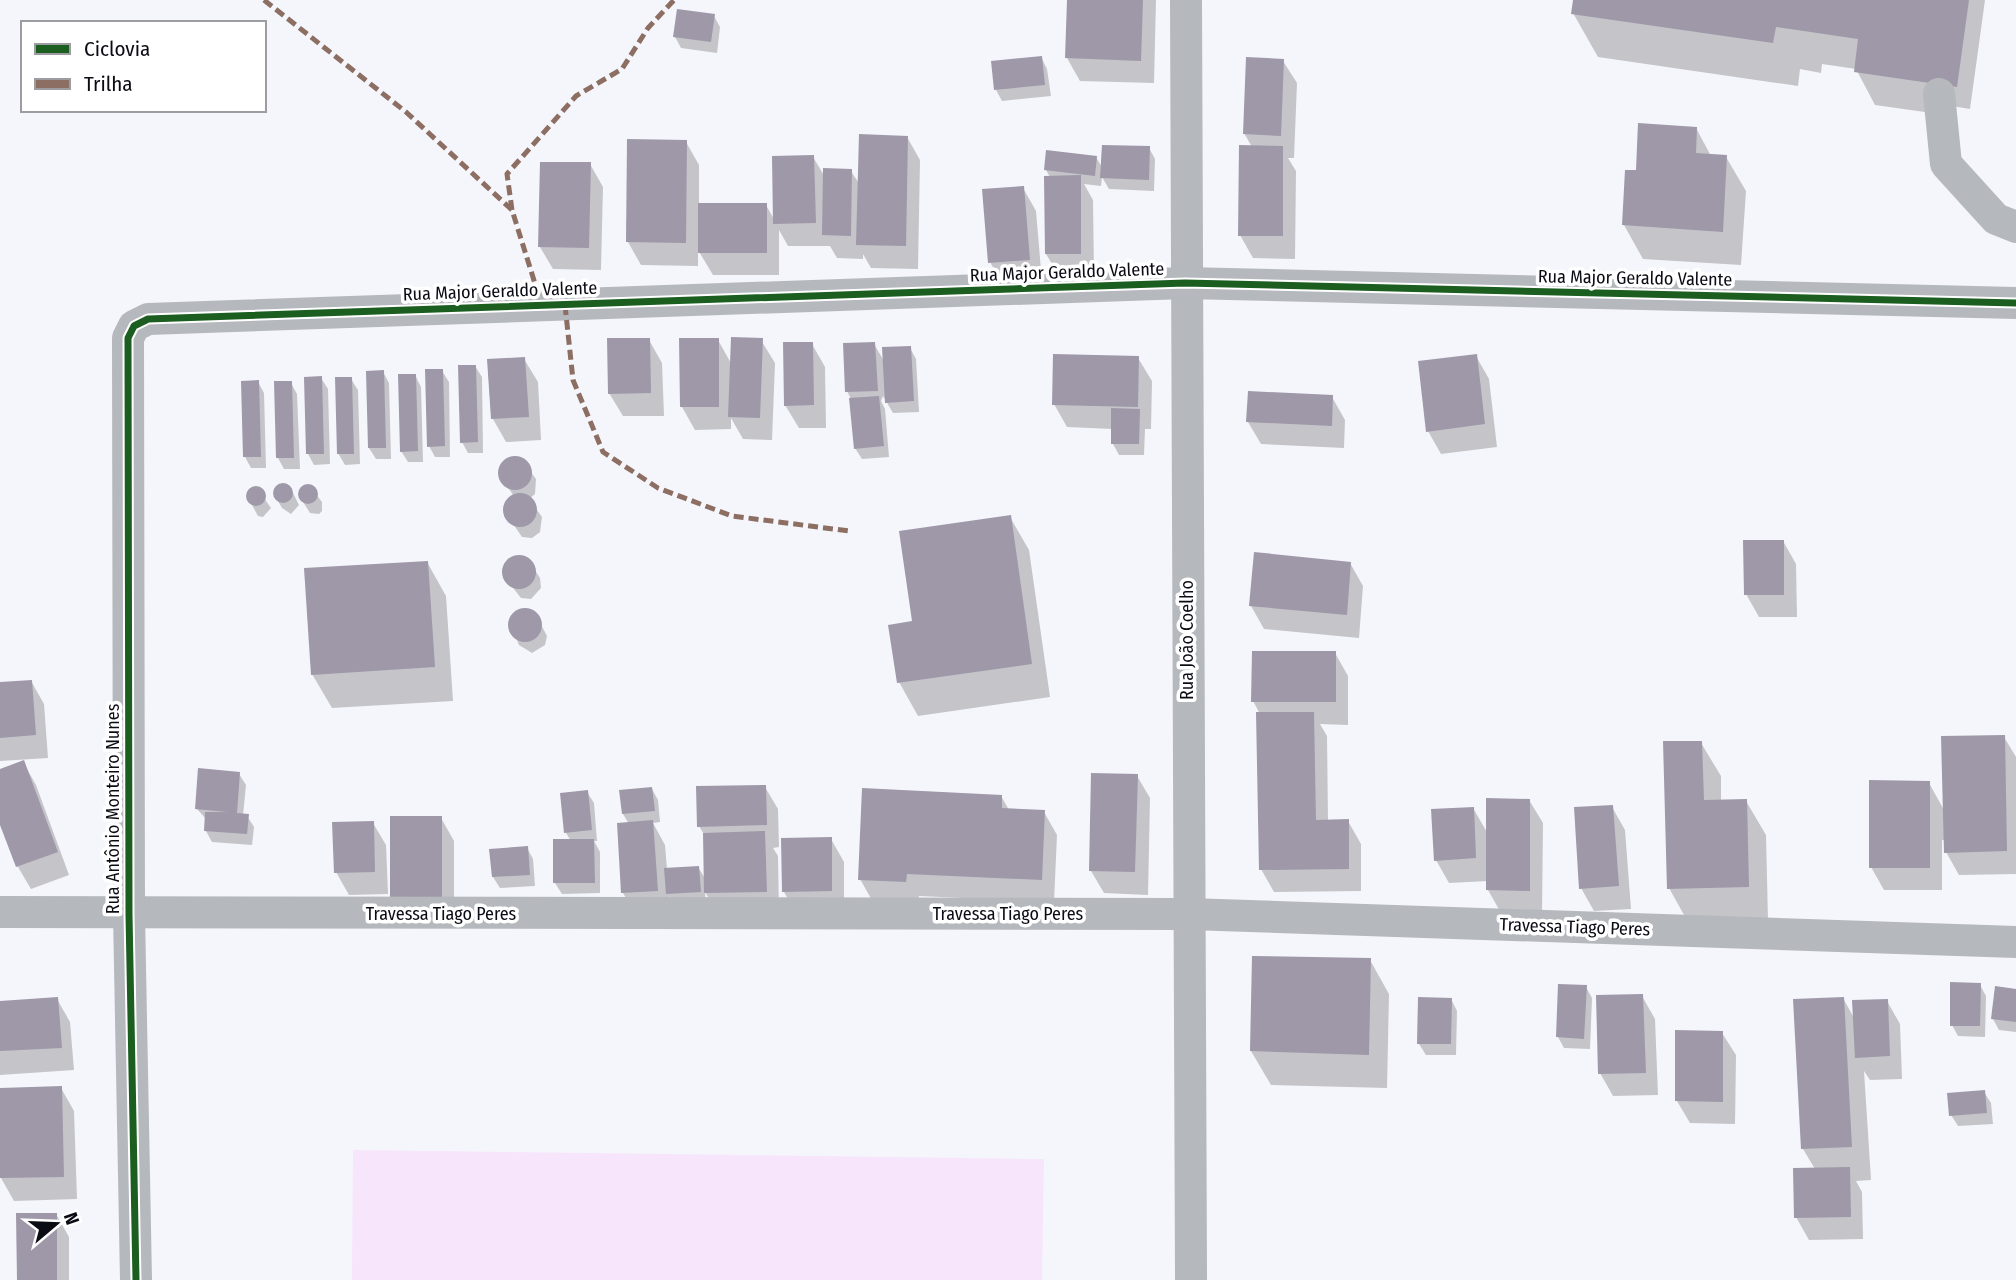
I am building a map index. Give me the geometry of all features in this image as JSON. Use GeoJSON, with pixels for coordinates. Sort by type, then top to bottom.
{"type":"FeatureCollection","features":[{"type":"Feature","properties":{"kind":"street","name":"Rua João Coelho"},"geometry":{"type":"LineString","coordinates":[[1185,0],[1191,1280]]}},
{"type":"Feature","properties":{"kind":"street"},"geometry":{"type":"LineString","coordinates":[[1939,94],[1947,163],[1996,219],[2016,227]]}},
{"type":"Feature","properties":{"kind":"street","name":"Rua Major Geraldo Valente"},"geometry":{"type":"LineString","coordinates":[[128,338],[134,326],[148,319],[1185,283],[2016,303]]}},
{"type":"Feature","properties":{"kind":"street","name":"Rua Antônio Monteiro Nunes"},"geometry":{"type":"LineString","coordinates":[[128,338],[129,914],[136,1280]]}},
{"type":"Feature","properties":{"kind":"street","name":"Travessa Tiago Peres"},"geometry":{"type":"LineString","coordinates":[[0,912],[1189,914],[2016,942]]}},
{"type":"Feature","properties":{"kind":"shaded area"},"geometry":{"type":"Polygon","coordinates":[[[353,1150],[1044,1159],[1042,1280],[352,1280],[353,1150]]]}},
{"type":"Feature","properties":{"kind":"building"},"geometry":{"type":"Polygon","coordinates":[[[1067,0],[1143,0],[1141,61],[1065,58],[1067,0]]]}},
{"type":"Feature","properties":{"kind":"building"},"geometry":{"type":"Polygon","coordinates":[[[1573,0],[1969,0],[1957,87],[1854,72],[1858,39],[1776,27],[1773,43],[1571,14],[1573,0]]]}},
{"type":"Feature","properties":{"kind":"building"},"geometry":{"type":"Polygon","coordinates":[[[677,9],[715,14],[711,42],[673,37],[677,9]]]}},
{"type":"Feature","properties":{"kind":"building"},"geometry":{"type":"Polygon","coordinates":[[[1042,56],[1045,85],[994,90],[991,61],[1042,56]]]}},
{"type":"Feature","properties":{"kind":"building"},"geometry":{"type":"Polygon","coordinates":[[[1246,57],[1284,59],[1281,136],[1243,134],[1246,57]]]}},
{"type":"Feature","properties":{"kind":"building"},"geometry":{"type":"Polygon","coordinates":[[[1638,123],[1697,127],[1696,153],[1727,155],[1723,232],[1622,225],[1625,170],[1636,170],[1638,123]]]}},
{"type":"Feature","properties":{"kind":"building"},"geometry":{"type":"Polygon","coordinates":[[[859,134],[908,136],[906,246],[856,245],[859,134]]]}},
{"type":"Feature","properties":{"kind":"building"},"geometry":{"type":"Polygon","coordinates":[[[627,139],[687,140],[686,243],[626,242],[627,139]]]}},
{"type":"Feature","properties":{"kind":"building"},"geometry":{"type":"Polygon","coordinates":[[[1102,145],[1150,146],[1149,180],[1100,178],[1102,145]]]}},
{"type":"Feature","properties":{"kind":"building"},"geometry":{"type":"Polygon","coordinates":[[[1239,145],[1283,146],[1283,236],[1238,236],[1239,145]]]}},
{"type":"Feature","properties":{"kind":"building"},"geometry":{"type":"Polygon","coordinates":[[[1046,150],[1097,156],[1095,176],[1044,170],[1046,150]]]}},
{"type":"Feature","properties":{"kind":"building"},"geometry":{"type":"Polygon","coordinates":[[[814,155],[816,223],[773,224],[772,156],[814,155]]]}},
{"type":"Feature","properties":{"kind":"building"},"geometry":{"type":"Polygon","coordinates":[[[540,162],[591,162],[589,248],[538,247],[540,162]]]}},
{"type":"Feature","properties":{"kind":"building"},"geometry":{"type":"Polygon","coordinates":[[[823,168],[852,169],[851,236],[822,235],[823,168]]]}},
{"type":"Feature","properties":{"kind":"building"},"geometry":{"type":"Polygon","coordinates":[[[1081,175],[1081,254],[1045,254],[1044,176],[1081,175]]]}},
{"type":"Feature","properties":{"kind":"building"},"geometry":{"type":"Polygon","coordinates":[[[1024,186],[1030,260],[988,263],[982,189],[1024,186]]]}},
{"type":"Feature","properties":{"kind":"building"},"geometry":{"type":"Polygon","coordinates":[[[698,203],[767,203],[767,253],[698,253],[698,203]]]}},
{"type":"Feature","properties":{"kind":"building"},"geometry":{"type":"Polygon","coordinates":[[[731,337],[763,338],[760,418],[728,417],[731,337]]]}},
{"type":"Feature","properties":{"kind":"building"},"geometry":{"type":"Polygon","coordinates":[[[607,338],[650,338],[651,393],[608,394],[607,338]]]}},
{"type":"Feature","properties":{"kind":"building"},"geometry":{"type":"Polygon","coordinates":[[[679,338],[719,338],[719,407],[680,407],[679,338]]]}},
{"type":"Feature","properties":{"kind":"building"},"geometry":{"type":"Polygon","coordinates":[[[783,342],[813,342],[814,405],[784,406],[783,342]]]}},
{"type":"Feature","properties":{"kind":"building"},"geometry":{"type":"Polygon","coordinates":[[[875,342],[878,391],[845,392],[843,343],[875,342]]]}},
{"type":"Feature","properties":{"kind":"building"},"geometry":{"type":"Polygon","coordinates":[[[911,346],[914,401],[885,403],[882,347],[911,346]]]}},
{"type":"Feature","properties":{"kind":"building"},"geometry":{"type":"Polygon","coordinates":[[[1053,354],[1139,356],[1138,407],[1052,405],[1053,354]]]}},
{"type":"Feature","properties":{"kind":"building"},"geometry":{"type":"Polygon","coordinates":[[[1477,354],[1485,424],[1426,432],[1418,361],[1477,354]]]}},
{"type":"Feature","properties":{"kind":"building"},"geometry":{"type":"Polygon","coordinates":[[[525,357],[529,417],[491,419],[487,359],[525,357]]]}},
{"type":"Feature","properties":{"kind":"building"},"geometry":{"type":"Polygon","coordinates":[[[458,365],[476,365],[478,442],[460,443],[458,365]]]}},
{"type":"Feature","properties":{"kind":"building"},"geometry":{"type":"Polygon","coordinates":[[[425,369],[443,369],[445,446],[427,447],[425,369]]]}},
{"type":"Feature","properties":{"kind":"building"},"geometry":{"type":"Polygon","coordinates":[[[384,370],[386,448],[368,448],[366,371],[384,370]]]}},
{"type":"Feature","properties":{"kind":"building"},"geometry":{"type":"Polygon","coordinates":[[[398,374],[416,374],[418,451],[400,452],[398,374]]]}},
{"type":"Feature","properties":{"kind":"building"},"geometry":{"type":"Polygon","coordinates":[[[322,376],[324,454],[306,454],[304,377],[322,376]]]}},
{"type":"Feature","properties":{"kind":"building"},"geometry":{"type":"Polygon","coordinates":[[[335,377],[352,377],[354,454],[337,454],[335,377]]]}},
{"type":"Feature","properties":{"kind":"building"},"geometry":{"type":"Polygon","coordinates":[[[259,380],[261,457],[243,457],[241,381],[259,380]]]}},
{"type":"Feature","properties":{"kind":"building"},"geometry":{"type":"Polygon","coordinates":[[[274,381],[292,381],[294,458],[276,458],[274,381]]]}},
{"type":"Feature","properties":{"kind":"building"},"geometry":{"type":"Polygon","coordinates":[[[1248,391],[1333,395],[1332,426],[1246,422],[1248,391]]]}},
{"type":"Feature","properties":{"kind":"building"},"geometry":{"type":"Polygon","coordinates":[[[879,396],[884,446],[854,449],[849,398],[879,396]]]}},
{"type":"Feature","properties":{"kind":"building"},"geometry":{"type":"Polygon","coordinates":[[[1111,408],[1140,409],[1139,444],[1111,444],[1111,408]]]}},
{"type":"Feature","properties":{"kind":"building"},"geometry":{"type":"Polygon","coordinates":[[[515,456],[527,461],[532,473],[527,485],[515,490],[503,485],[498,473],[503,461],[515,456]]]}},
{"type":"Feature","properties":{"kind":"building"},"geometry":{"type":"Polygon","coordinates":[[[279,483],[287,483],[293,493],[287,503],[279,503],[273,497],[273,489],[279,483]]]}},
{"type":"Feature","properties":{"kind":"building"},"geometry":{"type":"Polygon","coordinates":[[[304,484],[312,484],[318,494],[312,504],[304,504],[298,498],[298,490],[304,484]]]}},
{"type":"Feature","properties":{"kind":"building"},"geometry":{"type":"Polygon","coordinates":[[[252,486],[260,486],[266,496],[260,506],[252,506],[246,500],[246,492],[252,486]]]}},
{"type":"Feature","properties":{"kind":"building"},"geometry":{"type":"Polygon","coordinates":[[[520,493],[532,498],[537,510],[532,522],[520,527],[508,522],[503,510],[508,498],[520,493]]]}},
{"type":"Feature","properties":{"kind":"building"},"geometry":{"type":"Polygon","coordinates":[[[1011,515],[1032,664],[897,683],[888,625],[912,621],[899,531],[1011,515]]]}},
{"type":"Feature","properties":{"kind":"building"},"geometry":{"type":"Polygon","coordinates":[[[1743,540],[1784,540],[1784,595],[1744,595],[1743,540]]]}},
{"type":"Feature","properties":{"kind":"building"},"geometry":{"type":"Polygon","coordinates":[[[1254,552],[1351,562],[1347,615],[1249,606],[1254,552]]]}},
{"type":"Feature","properties":{"kind":"building"},"geometry":{"type":"Polygon","coordinates":[[[519,555],[531,560],[536,572],[531,584],[519,589],[507,584],[502,572],[507,560],[519,555]]]}},
{"type":"Feature","properties":{"kind":"building"},"geometry":{"type":"Polygon","coordinates":[[[428,561],[435,667],[311,675],[304,568],[428,561]]]}},
{"type":"Feature","properties":{"kind":"building"},"geometry":{"type":"Polygon","coordinates":[[[525,608],[537,613],[542,625],[537,637],[525,642],[513,637],[508,625],[513,613],[525,608]]]}},
{"type":"Feature","properties":{"kind":"building"},"geometry":{"type":"Polygon","coordinates":[[[1252,651],[1336,651],[1336,702],[1251,702],[1252,651]]]}},
{"type":"Feature","properties":{"kind":"building"},"geometry":{"type":"Polygon","coordinates":[[[32,680],[36,735],[0,738],[0,682],[32,680]]]}},
{"type":"Feature","properties":{"kind":"building"},"geometry":{"type":"Polygon","coordinates":[[[1256,712],[1314,712],[1316,820],[1349,819],[1349,869],[1259,870],[1256,712]]]}},
{"type":"Feature","properties":{"kind":"building"},"geometry":{"type":"Polygon","coordinates":[[[2005,735],[2007,851],[1944,853],[1941,736],[2005,735]]]}},
{"type":"Feature","properties":{"kind":"building"},"geometry":{"type":"Polygon","coordinates":[[[1663,741],[1702,741],[1704,800],[1747,799],[1749,887],[1667,889],[1663,741]]]}},
{"type":"Feature","properties":{"kind":"building"},"geometry":{"type":"Polygon","coordinates":[[[24,760],[58,852],[16,867],[0,825],[0,769],[24,760]]]}},
{"type":"Feature","properties":{"kind":"building"},"geometry":{"type":"Polygon","coordinates":[[[198,768],[240,772],[237,813],[249,814],[247,834],[204,831],[205,812],[227,812],[195,809],[198,768]]]}},
{"type":"Feature","properties":{"kind":"building"},"geometry":{"type":"Polygon","coordinates":[[[1091,773],[1138,774],[1135,872],[1089,871],[1091,773]]]}},
{"type":"Feature","properties":{"kind":"building"},"geometry":{"type":"Polygon","coordinates":[[[1869,780],[1930,781],[1930,868],[1869,868],[1869,780]]]}},
{"type":"Feature","properties":{"kind":"building"},"geometry":{"type":"Polygon","coordinates":[[[766,785],[767,825],[697,827],[696,786],[766,785]]]}},
{"type":"Feature","properties":{"kind":"building"},"geometry":{"type":"Polygon","coordinates":[[[652,787],[655,811],[622,814],[619,790],[652,787]]]}},
{"type":"Feature","properties":{"kind":"building"},"geometry":{"type":"Polygon","coordinates":[[[862,788],[1002,795],[1002,808],[1045,810],[1042,880],[907,874],[906,882],[858,880],[862,788]]]}},
{"type":"Feature","properties":{"kind":"building"},"geometry":{"type":"Polygon","coordinates":[[[588,790],[592,830],[564,833],[560,793],[588,790]]]}},
{"type":"Feature","properties":{"kind":"building"},"geometry":{"type":"Polygon","coordinates":[[[1486,798],[1530,799],[1530,891],[1486,890],[1486,798]]]}},
{"type":"Feature","properties":{"kind":"building"},"geometry":{"type":"Polygon","coordinates":[[[1613,805],[1619,886],[1579,889],[1574,807],[1613,805]]]}},
{"type":"Feature","properties":{"kind":"building"},"geometry":{"type":"Polygon","coordinates":[[[1474,807],[1476,858],[1434,861],[1431,809],[1474,807]]]}},
{"type":"Feature","properties":{"kind":"building"},"geometry":{"type":"Polygon","coordinates":[[[390,816],[442,816],[442,897],[390,898],[390,816]]]}},
{"type":"Feature","properties":{"kind":"building"},"geometry":{"type":"Polygon","coordinates":[[[653,820],[658,891],[621,893],[617,823],[653,820]]]}},
{"type":"Feature","properties":{"kind":"building"},"geometry":{"type":"Polygon","coordinates":[[[374,821],[375,872],[334,873],[332,822],[374,821]]]}},
{"type":"Feature","properties":{"kind":"building"},"geometry":{"type":"Polygon","coordinates":[[[765,831],[767,892],[704,893],[703,833],[765,831]]]}},
{"type":"Feature","properties":{"kind":"building"},"geometry":{"type":"Polygon","coordinates":[[[832,837],[832,891],[782,892],[781,838],[832,837]]]}},
{"type":"Feature","properties":{"kind":"building"},"geometry":{"type":"Polygon","coordinates":[[[553,839],[594,839],[595,883],[553,883],[553,839]]]}},
{"type":"Feature","properties":{"kind":"building"},"geometry":{"type":"Polygon","coordinates":[[[528,846],[530,875],[492,877],[489,849],[528,846]]]}},
{"type":"Feature","properties":{"kind":"building"},"geometry":{"type":"Polygon","coordinates":[[[699,866],[701,892],[666,894],[664,868],[699,866]]]}},
{"type":"Feature","properties":{"kind":"building"},"geometry":{"type":"Polygon","coordinates":[[[1252,956],[1371,958],[1369,1055],[1250,1051],[1252,956]]]}},
{"type":"Feature","properties":{"kind":"building"},"geometry":{"type":"Polygon","coordinates":[[[1950,982],[1981,983],[1980,1026],[1950,1026],[1950,982]]]}},
{"type":"Feature","properties":{"kind":"building"},"geometry":{"type":"Polygon","coordinates":[[[1558,984],[1587,985],[1584,1039],[1556,1037],[1558,984]]]}},
{"type":"Feature","properties":{"kind":"building"},"geometry":{"type":"Polygon","coordinates":[[[1995,986],[2016,989],[2016,1022],[1991,1019],[1995,986]]]}},
{"type":"Feature","properties":{"kind":"building"},"geometry":{"type":"Polygon","coordinates":[[[1643,994],[1646,1073],[1598,1074],[1596,995],[1643,994]]]}},
{"type":"Feature","properties":{"kind":"building"},"geometry":{"type":"Polygon","coordinates":[[[58,997],[62,1048],[0,1051],[0,1001],[58,997]]]}},
{"type":"Feature","properties":{"kind":"building"},"geometry":{"type":"Polygon","coordinates":[[[1418,997],[1452,998],[1451,1044],[1417,1044],[1418,997]]]}},
{"type":"Feature","properties":{"kind":"building"},"geometry":{"type":"Polygon","coordinates":[[[1844,997],[1852,1147],[1801,1149],[1793,999],[1844,997]]]}},
{"type":"Feature","properties":{"kind":"building"},"geometry":{"type":"Polygon","coordinates":[[[1888,999],[1890,1056],[1855,1058],[1852,1000],[1888,999]]]}},
{"type":"Feature","properties":{"kind":"building"},"geometry":{"type":"Polygon","coordinates":[[[1675,1030],[1723,1031],[1723,1102],[1675,1101],[1675,1030]]]}},
{"type":"Feature","properties":{"kind":"building"},"geometry":{"type":"Polygon","coordinates":[[[62,1086],[64,1177],[0,1178],[0,1088],[62,1086]]]}},
{"type":"Feature","properties":{"kind":"building"},"geometry":{"type":"Polygon","coordinates":[[[1985,1090],[1987,1113],[1949,1116],[1947,1093],[1985,1090]]]}},
{"type":"Feature","properties":{"kind":"building"},"geometry":{"type":"Polygon","coordinates":[[[1850,1167],[1851,1217],[1794,1218],[1793,1168],[1850,1167]]]}},
{"type":"Feature","properties":{"kind":"building"},"geometry":{"type":"Polygon","coordinates":[[[16,1213],[57,1213],[57,1280],[17,1280],[16,1213]]]}},
{"type":"Feature","properties":{"kind":"marked path"},"geometry":{"type":"LineString","coordinates":[[264,0],[406,112],[512,210],[542,306]]}},
{"type":"Feature","properties":{"kind":"marked path"},"geometry":{"type":"LineString","coordinates":[[512,210],[507,174],[576,96],[622,69],[648,28],[674,0]]}},
{"type":"Feature","properties":{"kind":"marked path"},"geometry":{"type":"LineString","coordinates":[[565,305],[573,380],[603,452],[658,488],[732,516],[849,531]]}},
{"type":"Feature","properties":{"kind":"cycle path"},"geometry":{"type":"LineString","coordinates":[[136,1280],[129,914],[128,338],[134,326],[148,319],[1185,283],[2016,303]]}}]}
